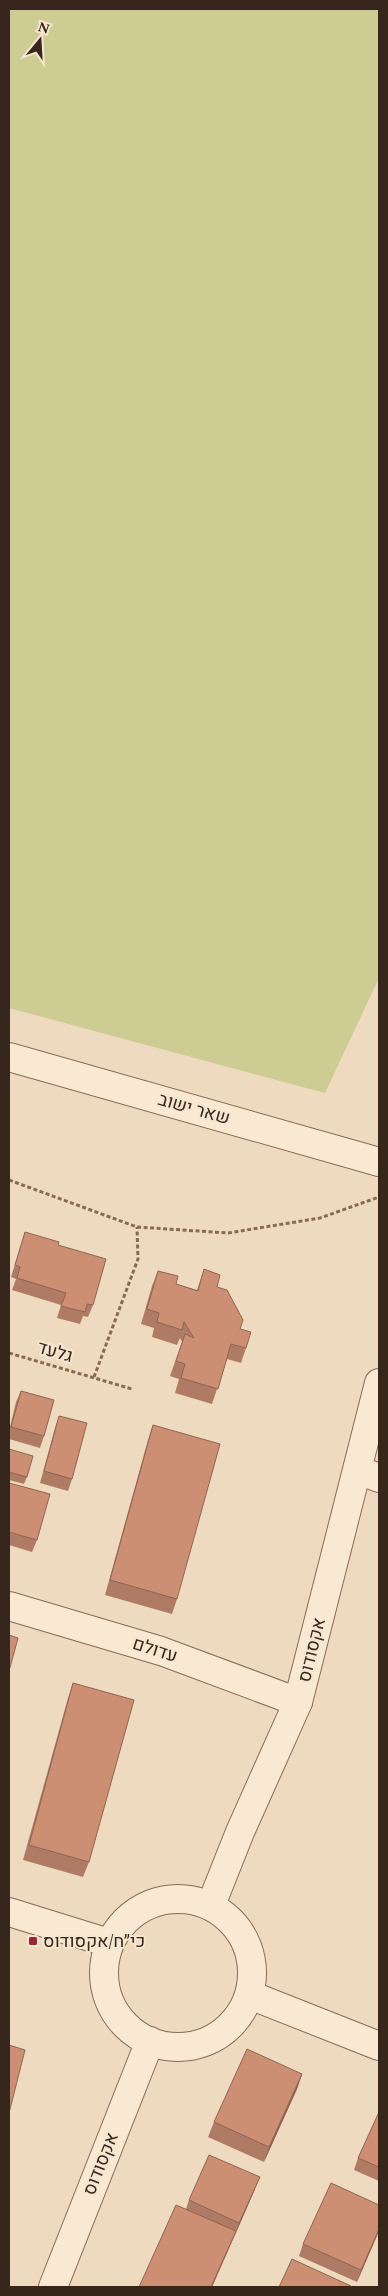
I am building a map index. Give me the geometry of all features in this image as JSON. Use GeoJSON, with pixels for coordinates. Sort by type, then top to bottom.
{"type":"FeatureCollection","features":[{"type":"Feature","properties":{"kind":"street","name":"שאר ישוב"},"geometry":{"type":"LineString","coordinates":[[9,1057],[379,1162]]}},
{"type":"Feature","properties":{"kind":"street","name":"אקסודוס"},"geometry":{"type":"LineString","coordinates":[[211,1906],[240,1832],[298,1702],[369,1474],[379,1383]]}},
{"type":"Feature","properties":{"kind":"street","name":"עדולם"},"geometry":{"type":"LineString","coordinates":[[9,1606],[161,1651],[298,1702]]}},
{"type":"Feature","properties":{"kind":"street"},"geometry":{"type":"LineString","coordinates":[[164,1899],[188,1899],[211,1906],[228,1917],[242,1933],[250,1953],[253,1974],[250,1995],[239,2016],[221,2034],[199,2044],[174,2047],[150,2041],[133,2032],[119,2018],[109,2001],[104,1982],[104,1962],[109,1943],[122,1923],[128,1918],[141,1908],[164,1899]]}},
{"type":"Feature","properties":{"kind":"street"},"geometry":{"type":"LineString","coordinates":[[9,1912],[109,1943]]}},
{"type":"Feature","properties":{"kind":"street"},"geometry":{"type":"LineString","coordinates":[[250,1995],[379,2046]]}},
{"type":"Feature","properties":{"kind":"street","name":"אקסודוס"},"geometry":{"type":"LineString","coordinates":[[52,2287],[150,2041]]}},
{"type":"Feature","properties":{"kind":"path"},"geometry":{"type":"LineString","coordinates":[[9,1180],[138,1227],[228,1232],[320,1218],[379,1197]]}},
{"type":"Feature","properties":{"kind":"path"},"geometry":{"type":"LineString","coordinates":[[94,1377],[138,1259],[138,1227]]}},
{"type":"Feature","properties":{"kind":"path","name":"גלעד"},"geometry":{"type":"LineString","coordinates":[[9,1353],[132,1389]]}},
{"type":"Feature","properties":{"kind":"green space"},"geometry":{"type":"Polygon","coordinates":[[[9,9],[379,9],[379,978],[325,1093],[9,1008],[9,9]]]}},
{"type":"Feature","properties":{"kind":"building"},"geometry":{"type":"Polygon","coordinates":[[[25,1232],[59,1242],[58,1245],[106,1259],[93,1305],[87,1304],[85,1312],[61,1306],[66,1293],[17,1278],[20,1267],[15,1265],[25,1232]]]}},
{"type":"Feature","properties":{"kind":"building"},"geometry":{"type":"Polygon","coordinates":[[[204,1269],[220,1275],[217,1287],[227,1290],[243,1320],[240,1329],[251,1332],[246,1348],[231,1344],[218,1389],[181,1378],[185,1364],[176,1361],[185,1334],[194,1338],[184,1322],[182,1330],[157,1322],[159,1313],[147,1309],[158,1271],[178,1276],[176,1284],[198,1291],[204,1269]]]}},
{"type":"Feature","properties":{"kind":"building"},"geometry":{"type":"Polygon","coordinates":[[[21,1391],[54,1400],[44,1436],[11,1427],[21,1391]]]}},
{"type":"Feature","properties":{"kind":"building"},"geometry":{"type":"Polygon","coordinates":[[[59,1416],[87,1423],[72,1479],[44,1471],[59,1416]]]}},
{"type":"Feature","properties":{"kind":"building"},"geometry":{"type":"Polygon","coordinates":[[[153,1425],[220,1444],[177,1599],[110,1580],[153,1425]]]}},
{"type":"Feature","properties":{"kind":"building"},"geometry":{"type":"Polygon","coordinates":[[[9,1449],[33,1456],[27,1477],[9,1472],[9,1449]]]}},
{"type":"Feature","properties":{"kind":"building"},"geometry":{"type":"Polygon","coordinates":[[[9,1483],[50,1494],[37,1540],[9,1532],[9,1483]]]}},
{"type":"Feature","properties":{"kind":"building"},"geometry":{"type":"Polygon","coordinates":[[[9,1635],[18,1638],[9,1671],[9,1635]]]}},
{"type":"Feature","properties":{"kind":"building"},"geometry":{"type":"Polygon","coordinates":[[[73,1683],[134,1700],[89,1862],[29,1845],[73,1683]]]}},
{"type":"Feature","properties":{"kind":"building"},"geometry":{"type":"Polygon","coordinates":[[[9,2045],[25,2050],[9,2113],[9,2045]]]}},
{"type":"Feature","properties":{"kind":"building"},"geometry":{"type":"Polygon","coordinates":[[[247,2049],[302,2074],[269,2147],[214,2122],[247,2049]]]}},
{"type":"Feature","properties":{"kind":"building"},"geometry":{"type":"Polygon","coordinates":[[[379,2112],[379,2167],[358,2158],[379,2112]]]}},
{"type":"Feature","properties":{"kind":"building"},"geometry":{"type":"Polygon","coordinates":[[[209,2155],[260,2177],[239,2223],[189,2200],[209,2155]]]}},
{"type":"Feature","properties":{"kind":"building"},"geometry":{"type":"Polygon","coordinates":[[[331,2183],[379,2205],[379,2229],[361,2270],[303,2244],[331,2183]]]}},
{"type":"Feature","properties":{"kind":"building"},"geometry":{"type":"Polygon","coordinates":[[[176,2205],[236,2231],[211,2287],[139,2287],[176,2205]]]}},
{"type":"Feature","properties":{"kind":"building"},"geometry":{"type":"Polygon","coordinates":[[[292,2259],[351,2286],[279,2287],[292,2259]]]}},
{"type":"Feature","properties":{"kind":"place","name":"כי״ח/אקסודוס"},"geometry":{"type":"Point","coordinates":[33,1941]}}]}
